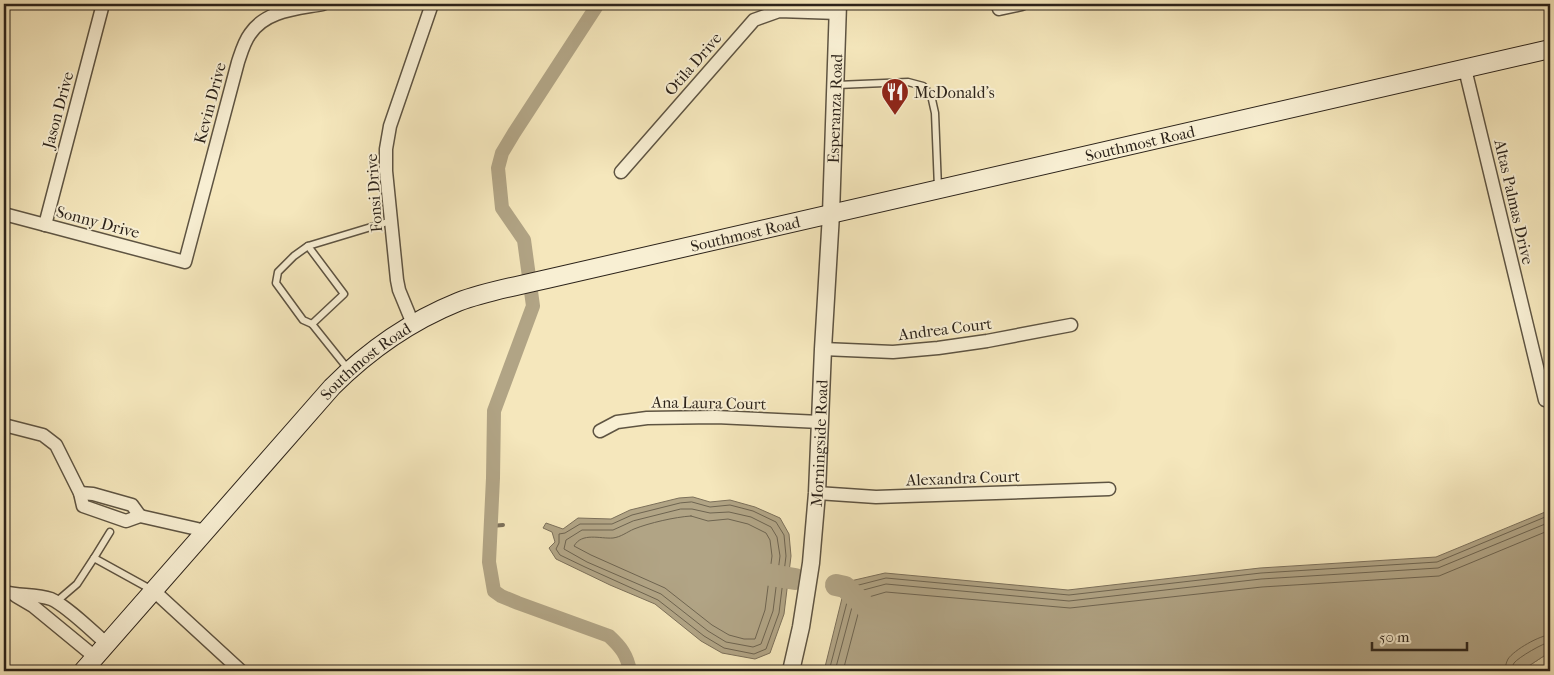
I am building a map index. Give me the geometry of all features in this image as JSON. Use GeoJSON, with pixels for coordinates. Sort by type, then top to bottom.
{"type":"FeatureCollection","features":[{"type":"Feature","properties":{"kind":"main road","name":"Southmost Road"},"geometry":{"type":"LineString","coordinates":[[83,671],[312,408],[349,370],[377,348],[413,324],[459,302],[547,279],[1550,49]]}},
{"type":"Feature","properties":{"kind":"street","name":"Jason Drive"},"geometry":{"type":"LineString","coordinates":[[45,225],[103,4]]}},
{"type":"Feature","properties":{"kind":"street","name":"Kevin Drive"},"geometry":{"type":"LineString","coordinates":[[185,262],[238,62],[249,35],[258,24],[269,16],[323,4]]}},
{"type":"Feature","properties":{"kind":"street","name":"Fonsi Drive"},"geometry":{"type":"LineString","coordinates":[[413,324],[399,290],[386,171],[386,149],[390,126],[432,4]]}},
{"type":"Feature","properties":{"kind":"street"},"geometry":{"type":"LineString","coordinates":[[998,4],[999,9],[1022,4]]}},
{"type":"Feature","properties":{"kind":"street","name":"Esperanza Road"},"geometry":{"type":"LineString","coordinates":[[831,214],[838,8]]}},
{"type":"Feature","properties":{"kind":"street","name":"Otila Drive"},"geometry":{"type":"LineString","coordinates":[[621,172],[754,20],[779,11],[838,8]]}},
{"type":"Feature","properties":{"kind":"street","name":"Altas Palmas Drive"},"geometry":{"type":"LineString","coordinates":[[1465,69],[1545,400]]}},
{"type":"Feature","properties":{"kind":"street","name":"Sonny Drive"},"geometry":{"type":"LineString","coordinates":[[4,214],[185,262]]}},
{"type":"Feature","properties":{"kind":"street","name":"Morningside Road"},"geometry":{"type":"LineString","coordinates":[[791,671],[801,627],[811,563],[817,493],[831,214]]}},
{"type":"Feature","properties":{"kind":"street","name":"Andrea Court"},"geometry":{"type":"LineString","coordinates":[[823,349],[893,352],[920,350],[987,341],[1071,325]]}},
{"type":"Feature","properties":{"kind":"street","name":"Ana Laura Court"},"geometry":{"type":"LineString","coordinates":[[600,430],[617,422],[647,418],[716,417],[820,422]]}},
{"type":"Feature","properties":{"kind":"street"},"geometry":{"type":"LineString","coordinates":[[4,425],[43,435],[56,445],[80,493],[83,506],[126,521],[140,516],[206,531]]}},
{"type":"Feature","properties":{"kind":"street","name":"Alexandra Court"},"geometry":{"type":"LineString","coordinates":[[817,493],[876,497],[1109,489]]}},
{"type":"Feature","properties":{"kind":"street"},"geometry":{"type":"LineString","coordinates":[[80,493],[93,494],[132,505],[140,516]]}},
{"type":"Feature","properties":{"kind":"street"},"geometry":{"type":"LineString","coordinates":[[108,516],[112,500]]}},
{"type":"Feature","properties":{"kind":"street"},"geometry":{"type":"LineString","coordinates":[[154,591],[241,671]]}},
{"type":"Feature","properties":{"kind":"street"},"geometry":{"type":"LineString","coordinates":[[7,593],[41,597],[56,602],[107,644]]}},
{"type":"Feature","properties":{"kind":"street"},"geometry":{"type":"LineString","coordinates":[[7,593],[33,606],[95,657]]}},
{"type":"Feature","properties":{"kind":"lane"},"geometry":{"type":"LineString","coordinates":[[835,85],[908,82],[923,86],[931,95],[935,113],[938,189]]}},
{"type":"Feature","properties":{"kind":"lane"},"geometry":{"type":"LineString","coordinates":[[349,370],[312,324],[303,320],[276,283],[278,272],[294,256],[308,246],[391,221]]}},
{"type":"Feature","properties":{"kind":"lane"},"geometry":{"type":"LineString","coordinates":[[308,246],[344,294],[312,324]]}},
{"type":"Feature","properties":{"kind":"lane"},"geometry":{"type":"LineString","coordinates":[[56,602],[77,584],[110,532]]}},
{"type":"Feature","properties":{"kind":"lane"},"geometry":{"type":"LineString","coordinates":[[94,558],[154,591]]}},
{"type":"Feature","properties":{"kind":"shaded area"},"geometry":{"type":"Polygon","coordinates":[[[1550,652],[1550,671],[1521,671],[1550,652]]]}},
{"type":"Feature","properties":{"kind":"water"},"geometry":{"type":"Polygon","coordinates":[[[693,497],[710,502],[730,500],[755,507],[780,518],[789,534],[791,556],[784,614],[770,653],[755,659],[722,653],[701,641],[655,604],[556,559],[549,548],[555,542],[552,532],[543,528],[546,523],[563,529],[578,518],[611,519],[630,510],[679,498],[693,497]]]}},
{"type":"Feature","properties":{"kind":"water"},"geometry":{"type":"Polygon","coordinates":[[[1550,510],[1550,652],[1521,671],[824,671],[846,582],[885,573],[1068,590],[1260,568],[1436,557],[1550,510]]]}},
{"type":"Feature","properties":{"kind":"waterway"},"geometry":{"type":"LineString","coordinates":[[598,4],[514,133],[502,153],[498,168],[502,208],[524,240],[533,306],[494,411],[489,562],[494,591],[518,603],[609,636],[623,652],[630,671]]}},
{"type":"Feature","properties":{"kind":"waterway"},"geometry":{"type":"LineString","coordinates":[[491,526],[503,525]]}},
{"type":"Feature","properties":{"kind":"waterway"},"geometry":{"type":"LineString","coordinates":[[759,573],[795,579]]}},
{"type":"Feature","properties":{"kind":"waterway"},"geometry":{"type":"LineString","coordinates":[[836,585],[845,587],[867,608]]}},
{"type":"Feature","properties":{"kind":"place","name":"McDonald's"},"geometry":{"type":"Point","coordinates":[895,116]}}]}
